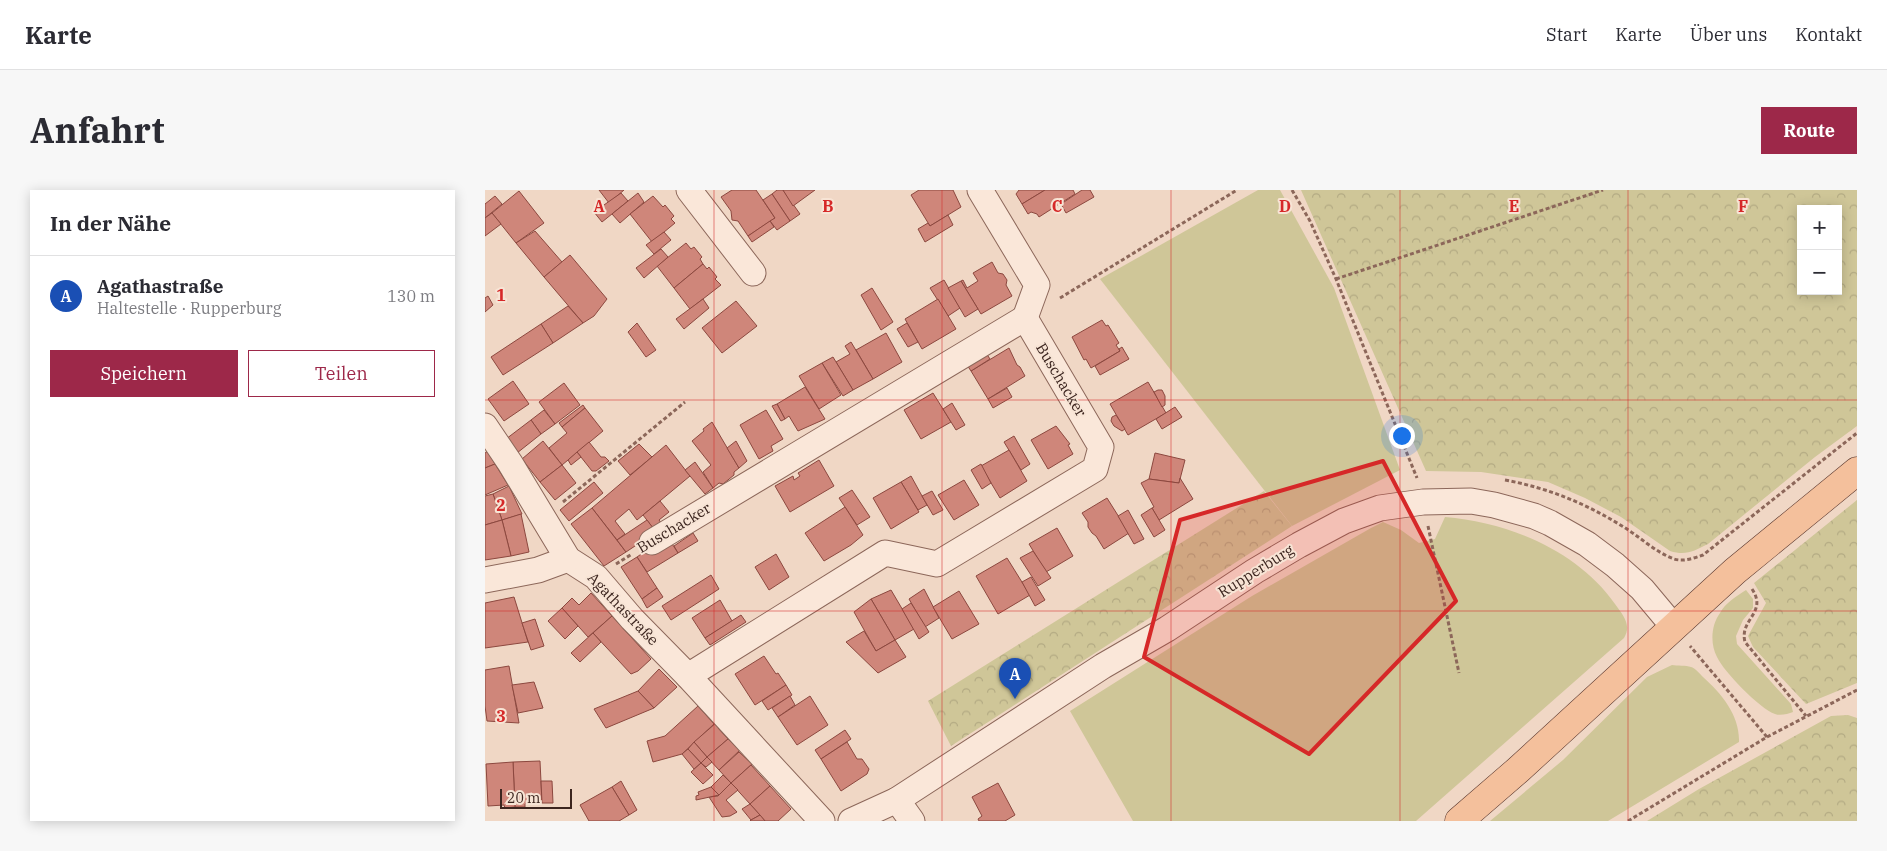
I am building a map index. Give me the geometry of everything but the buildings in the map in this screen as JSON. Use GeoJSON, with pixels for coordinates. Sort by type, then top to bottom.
{"type":"FeatureCollection","features":[{"type":"Feature","properties":{"kind":"main road"},"geometry":{"type":"LineString","coordinates":[[1459,821],[1518,770],[1735,571],[1857,471]]}},
{"type":"Feature","properties":{"kind":"street"},"geometry":{"type":"LineString","coordinates":[[689,190],[753,273]]}},
{"type":"Feature","properties":{"kind":"street"},"geometry":{"type":"LineString","coordinates":[[981,190],[1037,284],[1025,318]]}},
{"type":"Feature","properties":{"kind":"street","name":"Buschacker"},"geometry":{"type":"LineString","coordinates":[[651,542],[1025,318],[1101,447],[1095,469],[937,564],[885,553],[688,676]]}},
{"type":"Feature","properties":{"kind":"street","name":"Agathastraße"},"geometry":{"type":"LineString","coordinates":[[485,426],[510,463],[568,559],[596,577],[822,821]]}},
{"type":"Feature","properties":{"kind":"street","name":"Rupperburg"},"geometry":{"type":"LineString","coordinates":[[851,821],[897,800],[1103,666],[1167,629],[1255,571],[1321,532],[1420,491],[1518,510],[1550,523],[1587,544],[1615,565],[1642,589],[1673,626]]}},
{"type":"Feature","properties":{"kind":"street"},"geometry":{"type":"LineString","coordinates":[[485,580],[538,570],[568,559]]}},
{"type":"Feature","properties":{"kind":"street"},"geometry":{"type":"LineString","coordinates":[[897,800],[912,821]]}},
{"type":"Feature","properties":{"kind":"path"},"geometry":{"type":"LineString","coordinates":[[1058,298],[1237,190]]}},
{"type":"Feature","properties":{"kind":"path"},"geometry":{"type":"LineString","coordinates":[[1292,190],[1310,221],[1336,279],[1420,491],[1459,673]]}},
{"type":"Feature","properties":{"kind":"path"},"geometry":{"type":"LineString","coordinates":[[1336,279],[1603,190]]}},
{"type":"Feature","properties":{"kind":"path"},"geometry":{"type":"LineString","coordinates":[[543,518],[685,402]]}},
{"type":"Feature","properties":{"kind":"path"},"geometry":{"type":"LineString","coordinates":[[1806,716],[1745,642],[1744,629],[1758,604],[1757,597],[1750,586],[1715,546],[1857,433]]}},
{"type":"Feature","properties":{"kind":"path","name":"Buschacker"},"geometry":{"type":"LineString","coordinates":[[596,577],[651,542]]}},
{"type":"Feature","properties":{"kind":"path"},"geometry":{"type":"LineString","coordinates":[[1673,626],[1767,737]]}},
{"type":"Feature","properties":{"kind":"path"},"geometry":{"type":"LineString","coordinates":[[1628,821],[1767,737],[1855,691],[1857,697]]}},
{"type":"Feature","properties":{"kind":"highlighted area"},"geometry":{"type":"Polygon","coordinates":[[[1383,461],[1456,601],[1309,754],[1144,657],[1180,520],[1383,461]]]}},
{"type":"Feature","properties":{"kind":"green space"},"geometry":{"type":"Polygon","coordinates":[[[1258,190],[1280,190],[1334,288],[1400,470],[1292,526],[1100,279],[1258,190]]]}},
{"type":"Feature","properties":{"kind":"green space"},"geometry":{"type":"Polygon","coordinates":[[[1301,190],[1857,190],[1857,426],[1815,457],[1708,544],[1685,553],[1670,551],[1621,517],[1585,498],[1548,482],[1481,472],[1426,471],[1301,190]]]}},
{"type":"Feature","properties":{"kind":"green space"},"geometry":{"type":"Polygon","coordinates":[[[1264,491],[1292,526],[951,746],[928,701],[1264,491]]]}},
{"type":"Feature","properties":{"kind":"green space"},"geometry":{"type":"Polygon","coordinates":[[[1857,500],[1857,683],[1806,704],[1753,647],[1748,636],[1766,603],[1754,583],[1857,500]]]}},
{"type":"Feature","properties":{"kind":"green space"},"geometry":{"type":"Polygon","coordinates":[[[1445,517],[1493,525],[1540,542],[1562,554],[1600,585],[1615,604],[1627,624],[1624,638],[1416,821],[1133,821],[1070,711],[1252,596],[1371,528],[1383,522],[1401,530],[1419,543],[1435,539],[1445,517]]]}},
{"type":"Feature","properties":{"kind":"green space"},"geometry":{"type":"Polygon","coordinates":[[[1746,590],[1753,599],[1753,608],[1743,620],[1736,636],[1737,644],[1791,704],[1793,712],[1777,715],[1768,711],[1727,672],[1715,652],[1713,629],[1717,618],[1728,603],[1746,590]]]}},
{"type":"Feature","properties":{"kind":"green space"},"geometry":{"type":"Polygon","coordinates":[[[1672,665],[1693,668],[1717,691],[1733,714],[1739,732],[1739,742],[1608,821],[1490,821],[1563,760],[1647,677],[1672,665]]]}},
{"type":"Feature","properties":{"kind":"green space"},"geometry":{"type":"Polygon","coordinates":[[[1848,715],[1857,718],[1857,821],[1647,821],[1699,789],[1831,716],[1848,715]]]}},
{"type":"Feature","properties":{"kind":"place","name":"Agathastraße"},"geometry":{"type":"Point","coordinates":[1015,699]}}]}
